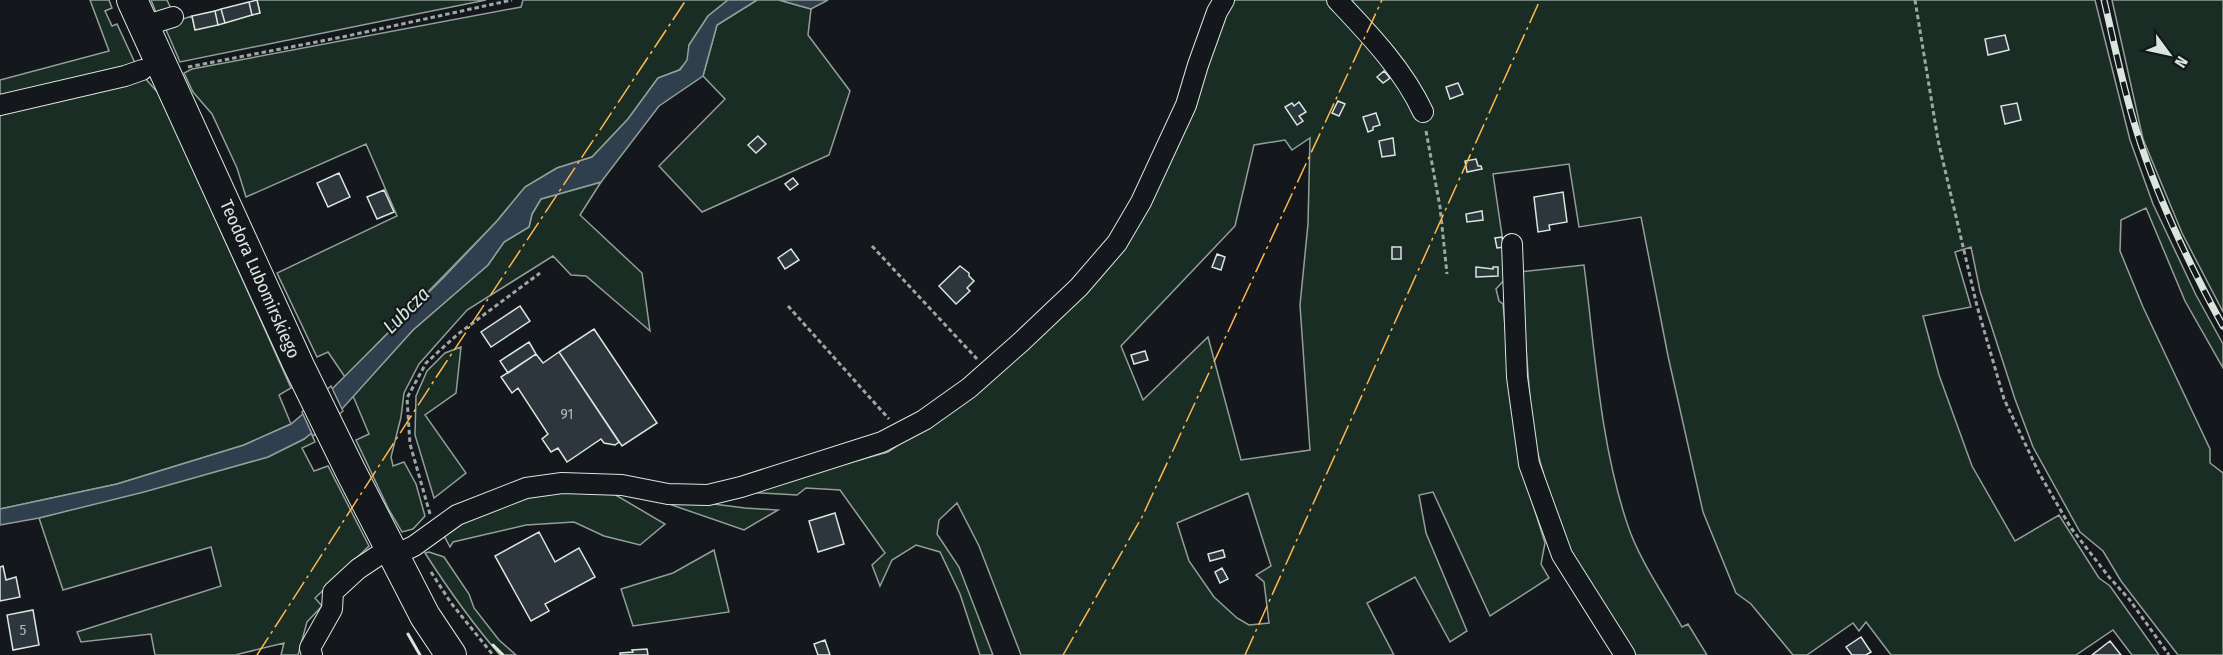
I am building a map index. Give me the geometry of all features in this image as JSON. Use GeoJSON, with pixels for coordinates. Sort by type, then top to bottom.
{"type":"FeatureCollection","features":[{"type":"Feature","properties":{"kind":"highway","name":"Teodora Lubomirskiego"},"geometry":{"type":"LineString","coordinates":[[138,13],[299,366],[350,471],[400,549]]}},
{"type":"Feature","properties":{"kind":"highway"},"geometry":{"type":"LineString","coordinates":[[400,549],[425,616],[451,655]]}},
{"type":"Feature","properties":{"kind":"highway"},"geometry":{"type":"LineString","coordinates":[[400,549],[472,655]]}},
{"type":"Feature","properties":{"kind":"street"},"geometry":{"type":"LineString","coordinates":[[312,655],[310,648],[333,609],[333,592],[358,569],[400,549],[457,515],[526,488],[562,483],[622,485],[668,494],[708,495],[741,488],[882,442],[924,420],[989,371],[1079,287],[1117,243],[1141,202],[1185,105],[1217,12],[1224,0]]}},
{"type":"Feature","properties":{"kind":"street"},"geometry":{"type":"LineString","coordinates":[[1337,0],[1384,51],[1414,94],[1422,112]]}},
{"type":"Feature","properties":{"kind":"street"},"geometry":{"type":"LineString","coordinates":[[138,13],[173,17]]}},
{"type":"Feature","properties":{"kind":"street"},"geometry":{"type":"LineString","coordinates":[[0,105],[125,76],[142,69]]}},
{"type":"Feature","properties":{"kind":"street"},"geometry":{"type":"LineString","coordinates":[[1512,244],[1517,377],[1529,464],[1562,555],[1625,655]]}},
{"type":"Feature","properties":{"kind":"path"},"geometry":{"type":"LineString","coordinates":[[185,68],[512,0]]}},
{"type":"Feature","properties":{"kind":"path"},"geometry":{"type":"LineString","coordinates":[[1915,0],[1938,140],[1977,306],[2004,399],[2039,473],[2071,528],[2129,599],[2169,655]]}},
{"type":"Feature","properties":{"kind":"path"},"geometry":{"type":"LineString","coordinates":[[1422,112],[1440,207],[1447,274]]}},
{"type":"Feature","properties":{"kind":"path"},"geometry":{"type":"LineString","coordinates":[[872,246],[989,371]]}},
{"type":"Feature","properties":{"kind":"path"},"geometry":{"type":"LineString","coordinates":[[434,530],[410,444],[407,398],[426,363],[458,334],[540,273]]}},
{"type":"Feature","properties":{"kind":"path"},"geometry":{"type":"LineString","coordinates":[[788,306],[900,432]]}},
{"type":"Feature","properties":{"kind":"path"},"geometry":{"type":"LineString","coordinates":[[400,549],[451,603],[493,655]]}},
{"type":"Feature","properties":{"kind":"green space"},"geometry":{"type":"Polygon","coordinates":[[[90,0],[109,0],[112,8],[105,11],[112,26],[117,24],[135,63],[132,68],[0,99],[0,80],[109,51],[90,0]]]}},
{"type":"Feature","properties":{"kind":"green space"},"geometry":{"type":"Polygon","coordinates":[[[151,0],[167,0],[172,11],[157,15],[151,0]]]}},
{"type":"Feature","properties":{"kind":"green space"},"geometry":{"type":"Polygon","coordinates":[[[257,0],[486,0],[180,62],[164,25],[192,16],[195,29],[260,13],[257,0]]]}},
{"type":"Feature","properties":{"kind":"green space"},"geometry":{"type":"Polygon","coordinates":[[[523,0],[728,0],[708,16],[689,45],[688,60],[679,70],[658,78],[628,119],[592,157],[557,168],[525,187],[497,221],[345,377],[328,352],[317,357],[277,273],[397,216],[366,144],[246,197],[237,168],[212,114],[193,92],[184,73],[192,69],[521,7],[523,0]]]}},
{"type":"Feature","properties":{"kind":"green space"},"geometry":{"type":"Polygon","coordinates":[[[757,0],[779,0],[811,9],[808,35],[850,91],[829,155],[702,212],[659,166],[725,99],[703,76],[717,25],[757,0]]]}},
{"type":"Feature","properties":{"kind":"green space"},"geometry":{"type":"Polygon","coordinates":[[[1230,0],[1329,0],[1420,88],[1403,60],[1344,0],[2095,0],[2130,140],[2153,204],[2196,295],[2223,344],[2223,368],[2185,301],[2146,208],[2121,220],[2120,251],[2143,307],[2210,449],[2210,463],[2223,473],[2223,655],[2178,655],[2121,581],[2103,551],[2080,532],[2033,447],[1980,291],[1971,247],[1955,252],[1971,307],[1923,316],[1939,375],[1972,466],[2015,541],[2059,515],[2099,578],[2110,586],[2159,655],[2132,655],[2113,630],[2076,655],[1891,655],[1866,622],[1859,631],[1853,623],[1807,655],[1793,655],[1751,604],[1736,593],[1703,512],[1668,356],[1641,217],[1579,227],[1569,164],[1493,174],[1508,276],[1496,289],[1499,301],[1503,304],[1514,425],[1525,479],[1545,543],[1541,564],[1549,578],[1490,616],[1433,492],[1419,495],[1426,533],[1467,631],[1450,642],[1415,577],[1367,603],[1394,655],[1021,655],[979,546],[957,503],[939,520],[937,534],[959,567],[993,655],[980,655],[960,594],[940,552],[916,545],[892,560],[880,586],[872,565],[885,553],[840,490],[806,488],[797,495],[744,492],[888,452],[938,418],[1119,251],[1230,0]],[[1310,138],[1292,150],[1285,140],[1254,145],[1235,226],[1121,346],[1143,400],[1208,337],[1241,460],[1310,450],[1300,305],[1308,224],[1310,138]],[[1248,493],[1177,523],[1189,561],[1214,597],[1237,618],[1249,625],[1269,623],[1264,582],[1256,575],[1271,566],[1248,493]]]}},
{"type":"Feature","properties":{"kind":"green space"},"geometry":{"type":"Polygon","coordinates":[[[2112,0],[2223,0],[2223,312],[2182,233],[2143,139],[2112,0]]]}},
{"type":"Feature","properties":{"kind":"green space"},"geometry":{"type":"Polygon","coordinates":[[[143,76],[160,95],[291,388],[279,395],[291,424],[244,445],[117,484],[0,509],[0,110],[143,76]]]}},
{"type":"Feature","properties":{"kind":"green space"},"geometry":{"type":"Polygon","coordinates":[[[601,182],[580,215],[642,273],[650,331],[586,276],[571,275],[553,256],[467,310],[419,364],[404,393],[401,417],[391,457],[393,466],[404,462],[416,484],[425,516],[413,529],[402,532],[356,440],[369,434],[353,396],[413,330],[488,265],[504,242],[529,227],[532,214],[541,199],[601,182]]]}},
{"type":"Feature","properties":{"kind":"green space"},"geometry":{"type":"Polygon","coordinates":[[[1584,265],[1605,430],[1611,463],[1628,526],[1645,565],[1682,627],[1688,624],[1707,655],[1635,655],[1572,563],[1548,490],[1533,436],[1520,272],[1584,265]]]}},
{"type":"Feature","properties":{"kind":"green space"},"geometry":{"type":"Polygon","coordinates":[[[461,347],[456,393],[425,415],[466,473],[434,498],[415,435],[416,396],[427,371],[445,353],[461,347]]]}},
{"type":"Feature","properties":{"kind":"green space"},"geometry":{"type":"Polygon","coordinates":[[[311,433],[315,442],[302,448],[314,471],[328,466],[369,546],[315,598],[322,606],[307,622],[298,655],[281,655],[284,643],[235,655],[155,655],[151,634],[81,642],[77,632],[221,586],[211,547],[63,590],[39,518],[268,457],[304,439],[311,433]]]}},
{"type":"Feature","properties":{"kind":"green space"},"geometry":{"type":"Polygon","coordinates":[[[551,490],[614,494],[665,524],[640,545],[604,536],[574,522],[526,525],[453,542],[450,547],[442,532],[509,498],[551,490]]]}},
{"type":"Feature","properties":{"kind":"green space"},"geometry":{"type":"Polygon","coordinates":[[[643,495],[745,508],[778,510],[744,530],[643,495]]]}},
{"type":"Feature","properties":{"kind":"green space"},"geometry":{"type":"Polygon","coordinates":[[[714,550],[729,612],[633,626],[621,589],[673,573],[714,550]]]}},
{"type":"Feature","properties":{"kind":"green space"},"geometry":{"type":"Polygon","coordinates":[[[429,552],[444,557],[469,594],[474,608],[499,640],[516,655],[500,655],[442,580],[425,553],[429,552]]]}},
{"type":"Feature","properties":{"kind":"water"},"geometry":{"type":"Polygon","coordinates":[[[728,0],[757,0],[717,25],[703,76],[659,106],[601,182],[541,199],[532,214],[529,227],[504,242],[488,265],[413,330],[342,409],[304,439],[268,457],[144,492],[39,518],[0,525],[0,509],[117,484],[244,445],[291,424],[332,389],[444,277],[497,221],[525,187],[557,168],[592,157],[628,119],[658,78],[680,70],[687,60],[689,45],[708,16],[728,0]]]}},
{"type":"Feature","properties":{"kind":"water"},"geometry":{"type":"Polygon","coordinates":[[[779,0],[828,0],[811,9],[779,0]]]}},
{"type":"Feature","properties":{"kind":"pier"},"geometry":{"type":"Polygon","coordinates":[[[331,386],[343,411],[313,436],[302,412],[331,386]]]}},
{"type":"Feature","properties":{"kind":"building"},"geometry":{"type":"Polygon","coordinates":[[[257,0],[260,13],[252,15],[249,2],[257,0]]]}},
{"type":"Feature","properties":{"kind":"building"},"geometry":{"type":"Polygon","coordinates":[[[249,2],[252,15],[225,23],[221,9],[249,2]]]}},
{"type":"Feature","properties":{"kind":"building"},"geometry":{"type":"Polygon","coordinates":[[[221,9],[225,23],[218,25],[215,11],[221,9]]]}},
{"type":"Feature","properties":{"kind":"building"},"geometry":{"type":"Polygon","coordinates":[[[215,11],[218,25],[195,30],[192,16],[215,11]]]}},
{"type":"Feature","properties":{"kind":"building"},"geometry":{"type":"Polygon","coordinates":[[[2005,35],[2009,50],[1988,55],[1985,39],[2005,35]]]}},
{"type":"Feature","properties":{"kind":"building"},"geometry":{"type":"Polygon","coordinates":[[[1384,71],[1390,78],[1383,83],[1377,77],[1384,71]]]}},
{"type":"Feature","properties":{"kind":"building"},"geometry":{"type":"Polygon","coordinates":[[[1458,83],[1463,94],[1450,99],[1446,87],[1458,83]]]}},
{"type":"Feature","properties":{"kind":"building"},"geometry":{"type":"Polygon","coordinates":[[[1338,101],[1345,104],[1339,116],[1332,113],[1338,101]]]}},
{"type":"Feature","properties":{"kind":"building"},"geometry":{"type":"Polygon","coordinates":[[[1299,102],[1306,112],[1299,116],[1303,121],[1297,125],[1285,107],[1292,103],[1294,106],[1299,102]]]}},
{"type":"Feature","properties":{"kind":"building"},"geometry":{"type":"Polygon","coordinates":[[[2017,103],[2021,120],[2005,124],[2001,106],[2017,103]]]}},
{"type":"Feature","properties":{"kind":"building"},"geometry":{"type":"Polygon","coordinates":[[[1376,113],[1380,125],[1368,132],[1363,117],[1376,113]]]}},
{"type":"Feature","properties":{"kind":"building"},"geometry":{"type":"Polygon","coordinates":[[[758,136],[766,144],[756,153],[748,145],[758,136]]]}},
{"type":"Feature","properties":{"kind":"building"},"geometry":{"type":"Polygon","coordinates":[[[1393,138],[1395,155],[1382,157],[1379,141],[1393,138]]]}},
{"type":"Feature","properties":{"kind":"building"},"geometry":{"type":"Polygon","coordinates":[[[1476,159],[1478,166],[1482,169],[1467,172],[1465,161],[1476,159]]]}},
{"type":"Feature","properties":{"kind":"building"},"geometry":{"type":"Polygon","coordinates":[[[339,173],[350,197],[328,207],[317,183],[339,173]]]}},
{"type":"Feature","properties":{"kind":"building"},"geometry":{"type":"Polygon","coordinates":[[[793,178],[798,184],[790,190],[785,184],[793,178]]]}},
{"type":"Feature","properties":{"kind":"building"},"geometry":{"type":"Polygon","coordinates":[[[384,190],[394,212],[377,219],[367,197],[384,190]]]}},
{"type":"Feature","properties":{"kind":"building"},"geometry":{"type":"Polygon","coordinates":[[[1563,192],[1567,222],[1549,225],[1550,230],[1538,232],[1534,197],[1563,192]]]}},
{"type":"Feature","properties":{"kind":"building"},"geometry":{"type":"Polygon","coordinates":[[[1482,211],[1483,220],[1467,222],[1466,214],[1482,211]]]}},
{"type":"Feature","properties":{"kind":"building"},"geometry":{"type":"Polygon","coordinates":[[[1502,237],[1504,247],[1497,248],[1495,238],[1502,237]]]}},
{"type":"Feature","properties":{"kind":"building"},"geometry":{"type":"Polygon","coordinates":[[[1392,247],[1401,247],[1401,259],[1392,259],[1392,247]]]}},
{"type":"Feature","properties":{"kind":"building"},"geometry":{"type":"Polygon","coordinates":[[[791,249],[799,260],[785,269],[778,258],[791,249]]]}},
{"type":"Feature","properties":{"kind":"building"},"geometry":{"type":"Polygon","coordinates":[[[1217,254],[1225,257],[1221,270],[1212,267],[1217,254]]]}},
{"type":"Feature","properties":{"kind":"building"},"geometry":{"type":"Polygon","coordinates":[[[960,266],[969,273],[974,281],[967,288],[970,291],[956,304],[939,286],[960,266]]]}},
{"type":"Feature","properties":{"kind":"building"},"geometry":{"type":"Polygon","coordinates":[[[1476,267],[1493,269],[1493,267],[1498,267],[1498,276],[1476,277],[1476,267]]]}},
{"type":"Feature","properties":{"kind":"building"},"geometry":{"type":"Polygon","coordinates":[[[520,306],[530,321],[491,347],[481,332],[520,306]]]}},
{"type":"Feature","properties":{"kind":"building"},"geometry":{"type":"Polygon","coordinates":[[[594,329],[657,423],[622,446],[559,352],[594,329]]]}},
{"type":"Feature","properties":{"kind":"building"},"geometry":{"type":"Polygon","coordinates":[[[529,342],[536,354],[508,373],[500,361],[529,342]]]}},
{"type":"Feature","properties":{"kind":"building"},"geometry":{"type":"Polygon","coordinates":[[[1145,351],[1148,360],[1134,364],[1131,355],[1145,351]]]}},
{"type":"Feature","properties":{"kind":"building"},"geometry":{"type":"Polygon","coordinates":[[[559,352],[619,442],[615,445],[604,443],[601,439],[567,462],[558,448],[551,452],[542,439],[548,434],[518,388],[512,393],[501,377],[536,354],[543,363],[559,352]]]}},
{"type":"Feature","properties":{"kind":"building"},"geometry":{"type":"Polygon","coordinates":[[[835,513],[844,544],[818,552],[809,521],[835,513]]]}},
{"type":"Feature","properties":{"kind":"building"},"geometry":{"type":"Polygon","coordinates":[[[539,532],[555,562],[579,548],[595,577],[545,604],[549,611],[531,621],[495,556],[539,532]]]}},
{"type":"Feature","properties":{"kind":"building"},"geometry":{"type":"Polygon","coordinates":[[[1223,550],[1225,557],[1210,561],[1208,554],[1223,550]]]}},
{"type":"Feature","properties":{"kind":"building"},"geometry":{"type":"Polygon","coordinates":[[[3,566],[6,580],[16,577],[20,597],[0,601],[0,567],[3,566]]]}},
{"type":"Feature","properties":{"kind":"building"},"geometry":{"type":"Polygon","coordinates":[[[1222,568],[1228,579],[1220,583],[1215,572],[1222,568]]]}},
{"type":"Feature","properties":{"kind":"building"},"geometry":{"type":"Polygon","coordinates":[[[33,610],[39,645],[13,650],[7,615],[33,610]]]}},
{"type":"Feature","properties":{"kind":"building"},"geometry":{"type":"Polygon","coordinates":[[[1861,637],[1871,652],[1866,655],[1852,655],[1846,647],[1861,637]]]}},
{"type":"Feature","properties":{"kind":"building"},"geometry":{"type":"Polygon","coordinates":[[[825,640],[830,655],[818,655],[814,644],[825,640]]]}},
{"type":"Feature","properties":{"kind":"building"},"geometry":{"type":"Polygon","coordinates":[[[2110,641],[2121,655],[2092,655],[2110,641]]]}},
{"type":"Feature","properties":{"kind":"building"},"geometry":{"type":"Polygon","coordinates":[[[647,649],[648,655],[620,655],[620,653],[633,652],[632,650],[647,649]]]}},
{"type":"Feature","properties":{"kind":"railway"},"geometry":{"type":"LineString","coordinates":[[2104,0],[2127,97],[2144,155],[2175,230],[2223,326]]}},
{"type":"Feature","properties":{"kind":"wall"},"geometry":{"type":"LineString","coordinates":[[408,634],[420,655]]}},
{"type":"Feature","properties":{"kind":"wall"},"geometry":{"type":"LineString","coordinates":[[493,645],[503,655]]}},
{"type":"Feature","properties":{"kind":"power"},"geometry":{"type":"LineString","coordinates":[[257,655],[437,376],[686,0]]}},
{"type":"Feature","properties":{"kind":"power"},"geometry":{"type":"LineString","coordinates":[[1063,655],[1142,517],[1382,0]]}},
{"type":"Feature","properties":{"kind":"power"},"geometry":{"type":"LineString","coordinates":[[1245,655],[1540,0]]}},
{"type":"Feature","properties":{"kind":"water label","name":"Lubcza"},"geometry":{"type":"Point","coordinates":[406,310]}}]}
